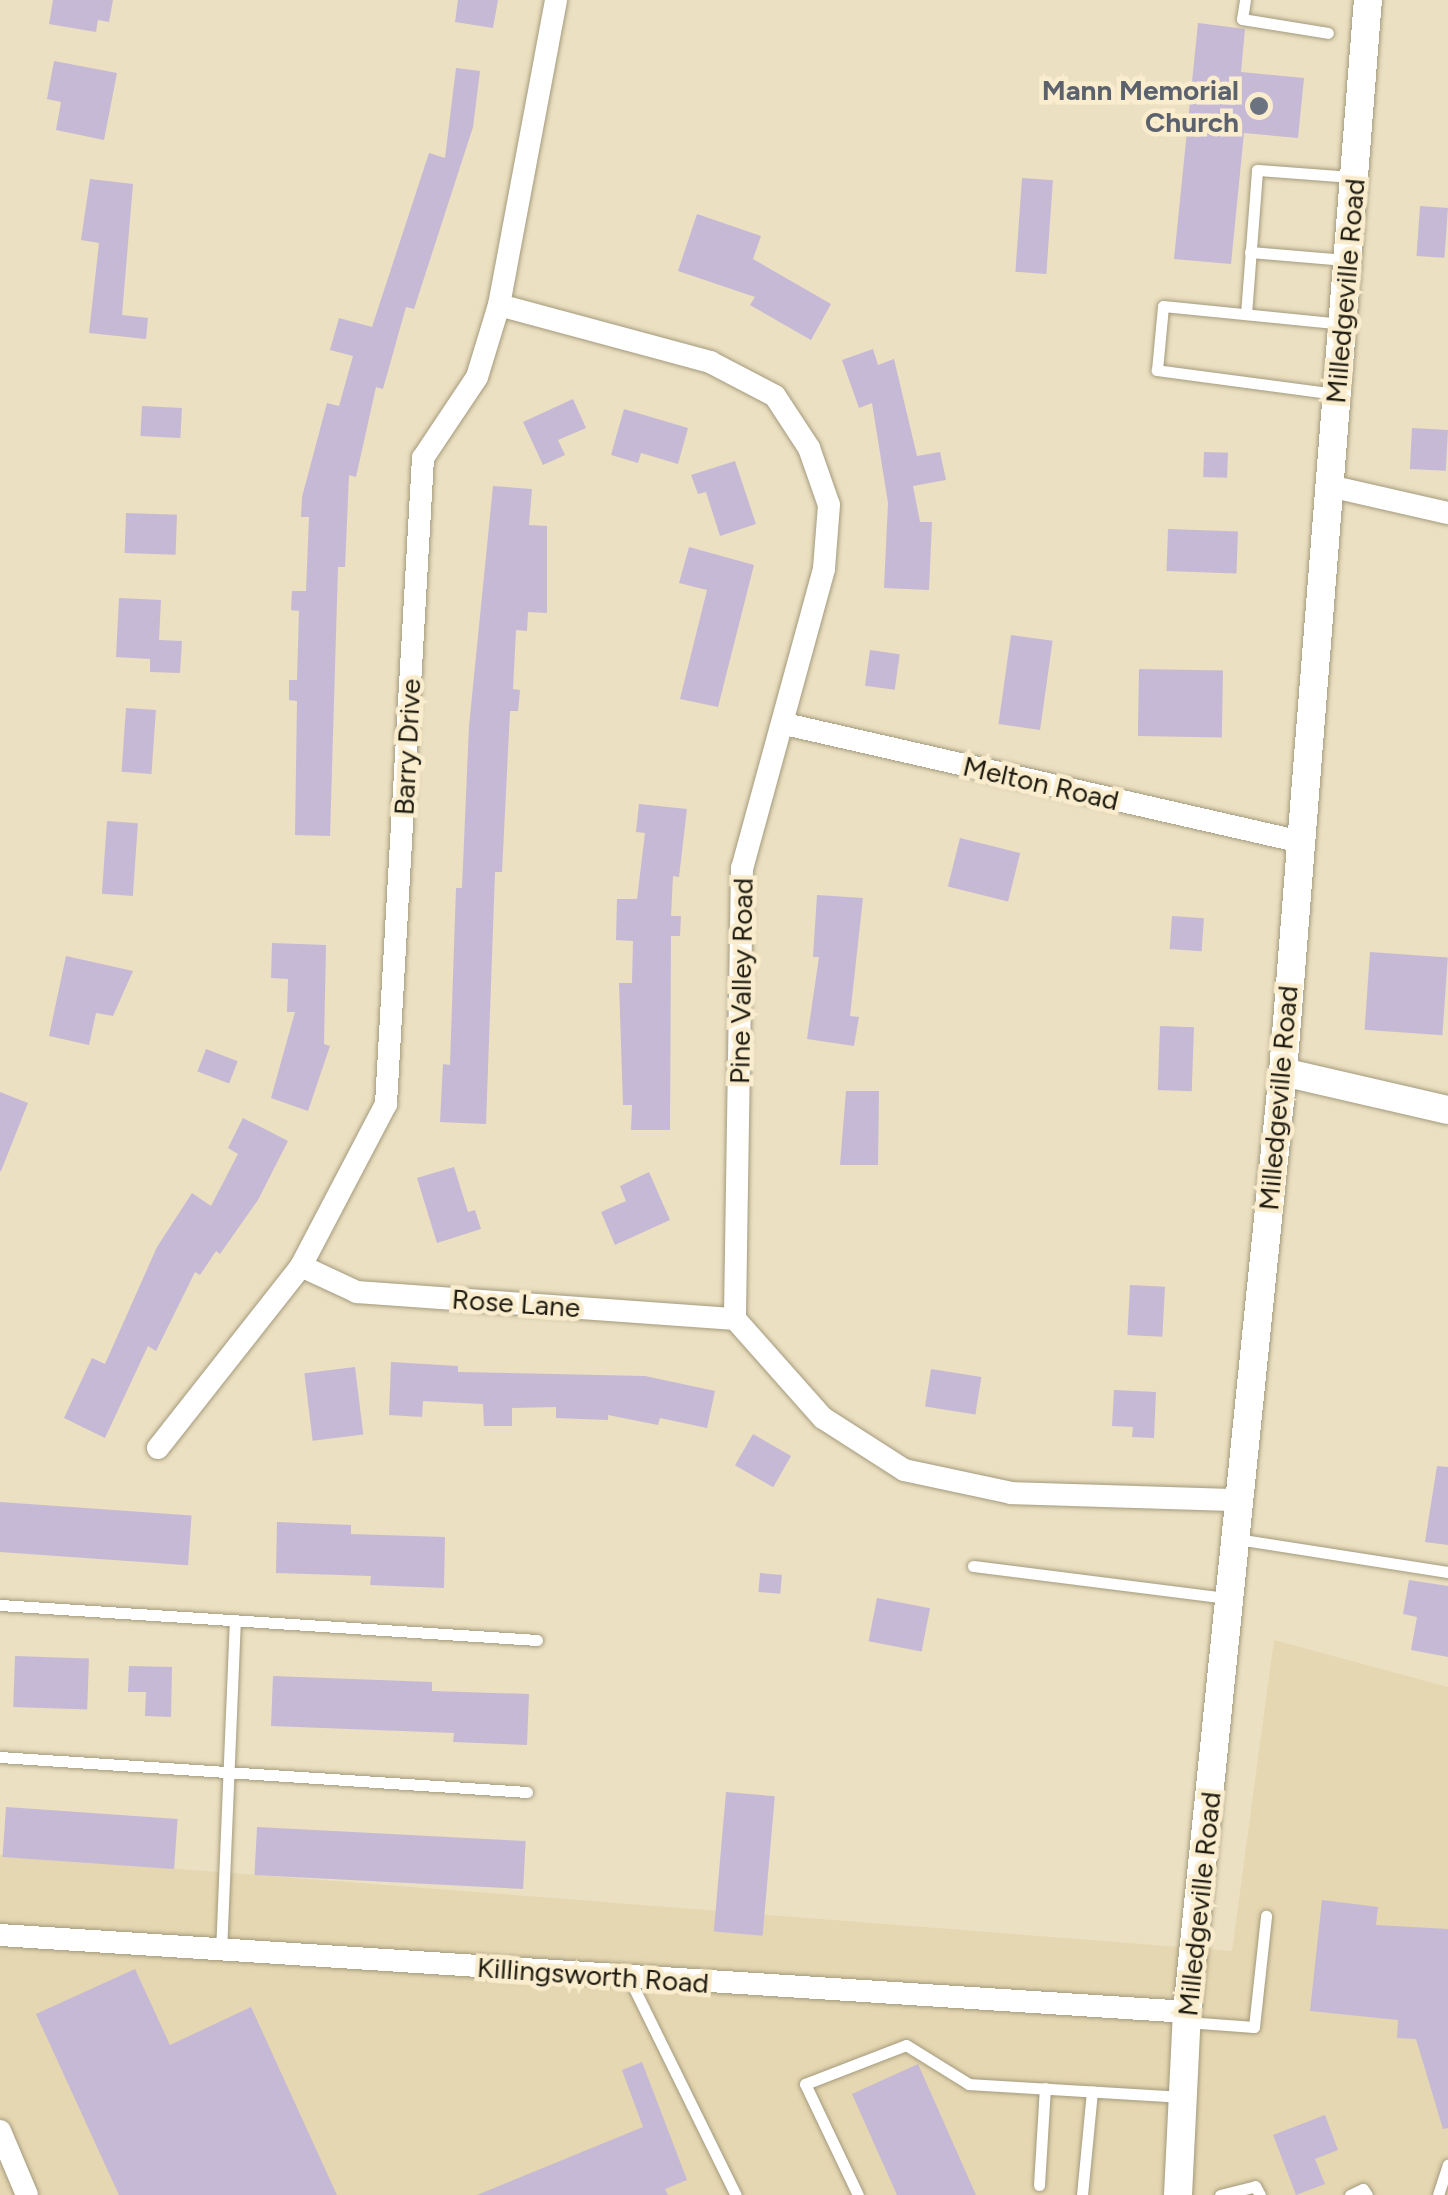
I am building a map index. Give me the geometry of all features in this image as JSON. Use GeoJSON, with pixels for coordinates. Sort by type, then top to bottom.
{"type":"FeatureCollection","features":[{"type":"Feature","properties":{"kind":"street","name":"Barry Drive"},"geometry":{"type":"LineString","coordinates":[[158,1448],[301,1266],[386,1104],[423,458],[477,377],[498,305],[556,0]]}},
{"type":"Feature","properties":{"kind":"street","name":"Milledgeville Road"},"geometry":{"type":"LineString","coordinates":[[1178,2195],[1186,2017],[1283,1072],[1297,842],[1368,0]]}},
{"type":"Feature","properties":{"kind":"street","name":"Pine Valley Road"},"geometry":{"type":"LineString","coordinates":[[498,305],[710,362],[775,396],[809,448],[829,506],[824,569],[785,724],[742,868],[736,1319]]}},
{"type":"Feature","properties":{"kind":"street"},"geometry":{"type":"LineString","coordinates":[[1329,486],[1448,514]]}},
{"type":"Feature","properties":{"kind":"street","name":"Melton Road"},"geometry":{"type":"LineString","coordinates":[[785,724],[1297,842]]}},
{"type":"Feature","properties":{"kind":"street"},"geometry":{"type":"LineString","coordinates":[[1283,1072],[1448,1110]]}},
{"type":"Feature","properties":{"kind":"street","name":"Rose Lane"},"geometry":{"type":"LineString","coordinates":[[301,1266],[357,1292],[736,1319]]}},
{"type":"Feature","properties":{"kind":"street"},"geometry":{"type":"LineString","coordinates":[[736,1319],[823,1418],[904,1470],[1011,1493],[1237,1500]]}},
{"type":"Feature","properties":{"kind":"street","name":"Killingsworth Road"},"geometry":{"type":"LineString","coordinates":[[0,1934],[1186,2017]]}},
{"type":"Feature","properties":{"kind":"street"},"geometry":{"type":"LineString","coordinates":[[0,2131],[28,2195]]}},
{"type":"Feature","properties":{"kind":"lane"},"geometry":{"type":"LineString","coordinates":[[1244,0],[1242,19],[1328,33]]}},
{"type":"Feature","properties":{"kind":"lane"},"geometry":{"type":"LineString","coordinates":[[1246,314],[1257,170],[1354,177]]}},
{"type":"Feature","properties":{"kind":"lane"},"geometry":{"type":"LineString","coordinates":[[1250,252],[1347,260]]}},
{"type":"Feature","properties":{"kind":"lane"},"geometry":{"type":"LineString","coordinates":[[1336,394],[1157,370],[1163,306],[1342,324]]}},
{"type":"Feature","properties":{"kind":"lane"},"geometry":{"type":"LineString","coordinates":[[1233,1539],[1448,1572]]}},
{"type":"Feature","properties":{"kind":"lane"},"geometry":{"type":"LineString","coordinates":[[973,1566],[1228,1598]]}},
{"type":"Feature","properties":{"kind":"lane"},"geometry":{"type":"LineString","coordinates":[[0,1605],[537,1640]]}},
{"type":"Feature","properties":{"kind":"lane"},"geometry":{"type":"LineString","coordinates":[[221,1952],[235,1621]]}},
{"type":"Feature","properties":{"kind":"lane"},"geometry":{"type":"LineString","coordinates":[[0,1757],[527,1792]]}},
{"type":"Feature","properties":{"kind":"lane"},"geometry":{"type":"LineString","coordinates":[[1186,2017],[1254,2027],[1266,1916]]}},
{"type":"Feature","properties":{"kind":"lane"},"geometry":{"type":"LineString","coordinates":[[629,1978],[736,2195]]}},
{"type":"Feature","properties":{"kind":"lane"},"geometry":{"type":"LineString","coordinates":[[858,2195],[806,2084],[906,2045],[970,2084],[1182,2096]]}},
{"type":"Feature","properties":{"kind":"lane"},"geometry":{"type":"LineString","coordinates":[[1038,2186],[1045,2088]]}},
{"type":"Feature","properties":{"kind":"lane"},"geometry":{"type":"LineString","coordinates":[[1082,2195],[1092,2091]]}},
{"type":"Feature","properties":{"kind":"lane"},"geometry":{"type":"LineString","coordinates":[[1438,2195],[1448,2165]]}},
{"type":"Feature","properties":{"kind":"lane"},"geometry":{"type":"LineString","coordinates":[[1220,2195],[1255,2186],[1260,2195]]}},
{"type":"Feature","properties":{"kind":"lane"},"geometry":{"type":"LineString","coordinates":[[1350,2195],[1364,2189],[1367,2195]]}},
{"type":"Feature","properties":{"kind":"shaded area"},"geometry":{"type":"Polygon","coordinates":[[[1274,1640],[1448,1687],[1448,2195],[0,2195],[0,1855],[1232,1951],[1274,1640]]]}},
{"type":"Feature","properties":{"kind":"building"},"geometry":{"type":"Polygon","coordinates":[[[53,0],[113,0],[109,22],[98,20],[96,32],[49,24],[53,0]]]}},
{"type":"Feature","properties":{"kind":"building"},"geometry":{"type":"Polygon","coordinates":[[[458,0],[498,0],[493,28],[455,22],[458,0]]]}},
{"type":"Feature","properties":{"kind":"building"},"geometry":{"type":"Polygon","coordinates":[[[1198,23],[1245,29],[1241,72],[1304,78],[1298,138],[1244,133],[1231,264],[1174,259],[1198,23]]]}},
{"type":"Feature","properties":{"kind":"building"},"geometry":{"type":"Polygon","coordinates":[[[54,61],[117,73],[104,140],[56,130],[61,102],[47,99],[54,61]]]}},
{"type":"Feature","properties":{"kind":"building"},"geometry":{"type":"Polygon","coordinates":[[[456,68],[480,71],[473,127],[414,309],[406,307],[383,389],[376,387],[356,477],[349,475],[345,567],[338,567],[330,836],[295,835],[297,701],[289,700],[289,680],[297,680],[299,611],[291,610],[292,591],[306,591],[309,517],[301,517],[302,497],[327,403],[339,406],[353,356],[330,350],[339,318],[372,327],[429,153],[445,158],[456,68]]]}},
{"type":"Feature","properties":{"kind":"building"},"geometry":{"type":"Polygon","coordinates":[[[1022,178],[1053,180],[1046,274],[1015,272],[1022,178]]]}},
{"type":"Feature","properties":{"kind":"building"},"geometry":{"type":"Polygon","coordinates":[[[90,179],[133,184],[122,315],[148,318],[146,339],[89,333],[99,243],[81,240],[90,179]]]}},
{"type":"Feature","properties":{"kind":"building"},"geometry":{"type":"Polygon","coordinates":[[[1420,206],[1448,208],[1444,258],[1417,256],[1420,206]]]}},
{"type":"Feature","properties":{"kind":"building"},"geometry":{"type":"Polygon","coordinates":[[[697,214],[761,236],[753,259],[831,304],[811,340],[750,305],[755,297],[678,271],[697,214]]]}},
{"type":"Feature","properties":{"kind":"building"},"geometry":{"type":"Polygon","coordinates":[[[873,349],[878,365],[894,359],[917,456],[940,452],[946,480],[913,486],[920,522],[932,522],[929,590],[884,588],[888,503],[872,403],[859,408],[842,360],[873,349]]]}},
{"type":"Feature","properties":{"kind":"building"},"geometry":{"type":"Polygon","coordinates":[[[573,399],[586,428],[558,440],[565,455],[543,465],[523,422],[573,399]]]}},
{"type":"Feature","properties":{"kind":"building"},"geometry":{"type":"Polygon","coordinates":[[[142,406],[182,408],[180,438],[140,436],[142,406]]]}},
{"type":"Feature","properties":{"kind":"building"},"geometry":{"type":"Polygon","coordinates":[[[624,409],[688,428],[678,464],[641,453],[638,463],[611,455],[624,409]]]}},
{"type":"Feature","properties":{"kind":"building"},"geometry":{"type":"Polygon","coordinates":[[[1412,428],[1448,430],[1446,471],[1410,469],[1412,428]]]}},
{"type":"Feature","properties":{"kind":"building"},"geometry":{"type":"Polygon","coordinates":[[[1204,452],[1228,453],[1227,478],[1203,477],[1204,452]]]}},
{"type":"Feature","properties":{"kind":"building"},"geometry":{"type":"Polygon","coordinates":[[[735,461],[756,524],[720,536],[706,492],[698,494],[691,475],[735,461]]]}},
{"type":"Feature","properties":{"kind":"building"},"geometry":{"type":"Polygon","coordinates":[[[493,486],[532,489],[529,525],[547,526],[547,613],[528,612],[527,631],[516,630],[513,689],[520,690],[518,711],[510,711],[502,872],[495,872],[486,1124],[440,1122],[443,1064],[450,1065],[456,888],[462,888],[469,726],[493,486]]]}},
{"type":"Feature","properties":{"kind":"building"},"geometry":{"type":"Polygon","coordinates":[[[126,513],[177,515],[176,555],[125,553],[126,513]]]}},
{"type":"Feature","properties":{"kind":"building"},"geometry":{"type":"Polygon","coordinates":[[[1168,529],[1238,531],[1236,573],[1167,571],[1168,529]]]}},
{"type":"Feature","properties":{"kind":"building"},"geometry":{"type":"Polygon","coordinates":[[[689,547],[754,565],[718,707],[680,699],[707,590],[679,583],[689,547]]]}},
{"type":"Feature","properties":{"kind":"building"},"geometry":{"type":"Polygon","coordinates":[[[119,598],[161,600],[159,640],[182,641],[180,673],[150,672],[150,659],[116,657],[119,598]]]}},
{"type":"Feature","properties":{"kind":"building"},"geometry":{"type":"Polygon","coordinates":[[[1011,635],[1053,641],[1040,730],[998,724],[1011,635]]]}},
{"type":"Feature","properties":{"kind":"building"},"geometry":{"type":"Polygon","coordinates":[[[870,650],[900,654],[895,690],[865,686],[870,650]]]}},
{"type":"Feature","properties":{"kind":"building"},"geometry":{"type":"Polygon","coordinates":[[[1139,669],[1223,670],[1222,737],[1138,736],[1139,669]]]}},
{"type":"Feature","properties":{"kind":"building"},"geometry":{"type":"Polygon","coordinates":[[[126,708],[156,710],[151,774],[122,772],[126,708]]]}},
{"type":"Feature","properties":{"kind":"building"},"geometry":{"type":"Polygon","coordinates":[[[639,804],[687,809],[679,877],[673,876],[671,916],[681,916],[680,936],[671,936],[670,1130],[631,1130],[632,1105],[623,1105],[619,983],[632,983],[633,941],[616,940],[617,899],[637,899],[645,833],[636,832],[639,804]]]}},
{"type":"Feature","properties":{"kind":"building"},"geometry":{"type":"Polygon","coordinates":[[[107,821],[138,823],[133,896],[102,894],[107,821]]]}},
{"type":"Feature","properties":{"kind":"building"},"geometry":{"type":"Polygon","coordinates":[[[960,838],[1020,853],[1008,902],[948,887],[960,838]]]}},
{"type":"Feature","properties":{"kind":"building"},"geometry":{"type":"Polygon","coordinates":[[[817,895],[863,898],[850,1016],[859,1017],[854,1046],[807,1039],[819,957],[813,957],[817,895]]]}},
{"type":"Feature","properties":{"kind":"building"},"geometry":{"type":"Polygon","coordinates":[[[1172,916],[1204,918],[1202,951],[1170,949],[1172,916]]]}},
{"type":"Feature","properties":{"kind":"building"},"geometry":{"type":"Polygon","coordinates":[[[272,943],[326,945],[324,1044],[330,1046],[308,1111],[271,1098],[295,1012],[287,1012],[288,979],[271,978],[272,943]]]}},
{"type":"Feature","properties":{"kind":"building"},"geometry":{"type":"Polygon","coordinates":[[[1370,952],[1448,957],[1442,1035],[1365,1030],[1370,952]]]}},
{"type":"Feature","properties":{"kind":"building"},"geometry":{"type":"Polygon","coordinates":[[[66,956],[133,971],[113,1016],[96,1013],[89,1045],[49,1036],[66,956]]]}},
{"type":"Feature","properties":{"kind":"building"},"geometry":{"type":"Polygon","coordinates":[[[1160,1026],[1194,1027],[1192,1091],[1158,1090],[1160,1026]]]}},
{"type":"Feature","properties":{"kind":"building"},"geometry":{"type":"Polygon","coordinates":[[[206,1049],[238,1061],[229,1084],[197,1071],[206,1049]]]}},
{"type":"Feature","properties":{"kind":"building"},"geometry":{"type":"Polygon","coordinates":[[[846,1091],[879,1091],[878,1165],[840,1165],[846,1091]]]}},
{"type":"Feature","properties":{"kind":"building"},"geometry":{"type":"Polygon","coordinates":[[[0,1092],[28,1103],[1,1171],[0,1171],[0,1092]]]}},
{"type":"Feature","properties":{"kind":"building"},"geometry":{"type":"Polygon","coordinates":[[[243,1118],[288,1141],[258,1200],[220,1254],[216,1251],[200,1275],[195,1272],[156,1351],[148,1346],[105,1438],[64,1418],[92,1358],[105,1364],[157,1247],[192,1193],[211,1206],[238,1154],[228,1148],[243,1118]]]}},
{"type":"Feature","properties":{"kind":"building"},"geometry":{"type":"Polygon","coordinates":[[[454,1167],[468,1212],[475,1210],[481,1229],[437,1243],[417,1178],[454,1167]]]}},
{"type":"Feature","properties":{"kind":"building"},"geometry":{"type":"Polygon","coordinates":[[[649,1172],[670,1220],[615,1245],[601,1212],[626,1201],[620,1186],[649,1172]]]}},
{"type":"Feature","properties":{"kind":"building"},"geometry":{"type":"Polygon","coordinates":[[[1130,1285],[1165,1287],[1162,1337],[1127,1335],[1130,1285]]]}},
{"type":"Feature","properties":{"kind":"building"},"geometry":{"type":"Polygon","coordinates":[[[391,1362],[458,1366],[458,1372],[645,1376],[715,1391],[707,1428],[660,1418],[658,1425],[608,1415],[608,1420],[556,1418],[556,1407],[512,1408],[512,1426],[484,1426],[483,1404],[423,1401],[422,1417],[389,1415],[391,1362]]]}},
{"type":"Feature","properties":{"kind":"building"},"geometry":{"type":"Polygon","coordinates":[[[355,1367],[363,1434],[313,1441],[304,1373],[355,1367]]]}},
{"type":"Feature","properties":{"kind":"building"},"geometry":{"type":"Polygon","coordinates":[[[931,1369],[981,1377],[975,1415],[925,1407],[931,1369]]]}},
{"type":"Feature","properties":{"kind":"building"},"geometry":{"type":"Polygon","coordinates":[[[1114,1390],[1156,1392],[1154,1438],[1132,1437],[1133,1427],[1112,1426],[1114,1390]]]}},
{"type":"Feature","properties":{"kind":"building"},"geometry":{"type":"Polygon","coordinates":[[[753,1434],[791,1456],[773,1487],[735,1465],[753,1434]]]}},
{"type":"Feature","properties":{"kind":"building"},"geometry":{"type":"Polygon","coordinates":[[[1437,1466],[1448,1467],[1448,1545],[1425,1542],[1437,1466]]]}},
{"type":"Feature","properties":{"kind":"building"},"geometry":{"type":"Polygon","coordinates":[[[0,1502],[192,1515],[188,1565],[0,1552],[0,1502]]]}},
{"type":"Feature","properties":{"kind":"building"},"geometry":{"type":"Polygon","coordinates":[[[277,1522],[351,1525],[351,1534],[445,1537],[444,1588],[370,1585],[371,1576],[276,1573],[277,1522]]]}},
{"type":"Feature","properties":{"kind":"building"},"geometry":{"type":"Polygon","coordinates":[[[760,1573],[782,1575],[780,1594],[758,1592],[760,1573]]]}},
{"type":"Feature","properties":{"kind":"building"},"geometry":{"type":"Polygon","coordinates":[[[1409,1580],[1448,1586],[1448,1657],[1411,1650],[1417,1617],[1403,1614],[1409,1580]]]}},
{"type":"Feature","properties":{"kind":"building"},"geometry":{"type":"Polygon","coordinates":[[[877,1598],[930,1608],[922,1651],[869,1641],[877,1598]]]}},
{"type":"Feature","properties":{"kind":"building"},"geometry":{"type":"Polygon","coordinates":[[[15,1656],[89,1659],[87,1710],[13,1707],[15,1656]]]}},
{"type":"Feature","properties":{"kind":"building"},"geometry":{"type":"Polygon","coordinates":[[[129,1666],[172,1667],[171,1717],[145,1716],[146,1692],[128,1692],[129,1666]]]}},
{"type":"Feature","properties":{"kind":"building"},"geometry":{"type":"Polygon","coordinates":[[[273,1676],[432,1682],[432,1691],[529,1694],[527,1745],[453,1742],[454,1733],[271,1726],[273,1676]]]}},
{"type":"Feature","properties":{"kind":"building"},"geometry":{"type":"Polygon","coordinates":[[[726,1792],[775,1796],[763,1936],[714,1931],[726,1792]]]}},
{"type":"Feature","properties":{"kind":"building"},"geometry":{"type":"Polygon","coordinates":[[[6,1807],[178,1819],[174,1869],[3,1857],[6,1807]]]}},
{"type":"Feature","properties":{"kind":"building"},"geometry":{"type":"Polygon","coordinates":[[[257,1827],[526,1841],[523,1889],[254,1875],[257,1827]]]}},
{"type":"Feature","properties":{"kind":"building"},"geometry":{"type":"Polygon","coordinates":[[[1322,1900],[1378,1907],[1376,1925],[1448,1929],[1448,2128],[1443,2129],[1416,2039],[1397,2038],[1398,2020],[1310,2011],[1322,1900]]]}},
{"type":"Feature","properties":{"kind":"building"},"geometry":{"type":"Polygon","coordinates":[[[135,1969],[170,2045],[251,2007],[337,2195],[119,2195],[36,2014],[135,1969]]]}},
{"type":"Feature","properties":{"kind":"building"},"geometry":{"type":"Polygon","coordinates":[[[642,2062],[687,2180],[665,2189],[668,2195],[477,2195],[643,2127],[622,2070],[642,2062]]]}},
{"type":"Feature","properties":{"kind":"building"},"geometry":{"type":"Polygon","coordinates":[[[918,2064],[976,2195],[897,2195],[852,2094],[918,2064]]]}},
{"type":"Feature","properties":{"kind":"building"},"geometry":{"type":"Polygon","coordinates":[[[1325,2115],[1338,2150],[1315,2159],[1325,2184],[1296,2195],[1273,2135],[1325,2115]]]}},
{"type":"Feature","properties":{"kind":"place","name":"Mann Memorial Church"},"geometry":{"type":"Point","coordinates":[1259,106]}}]}
